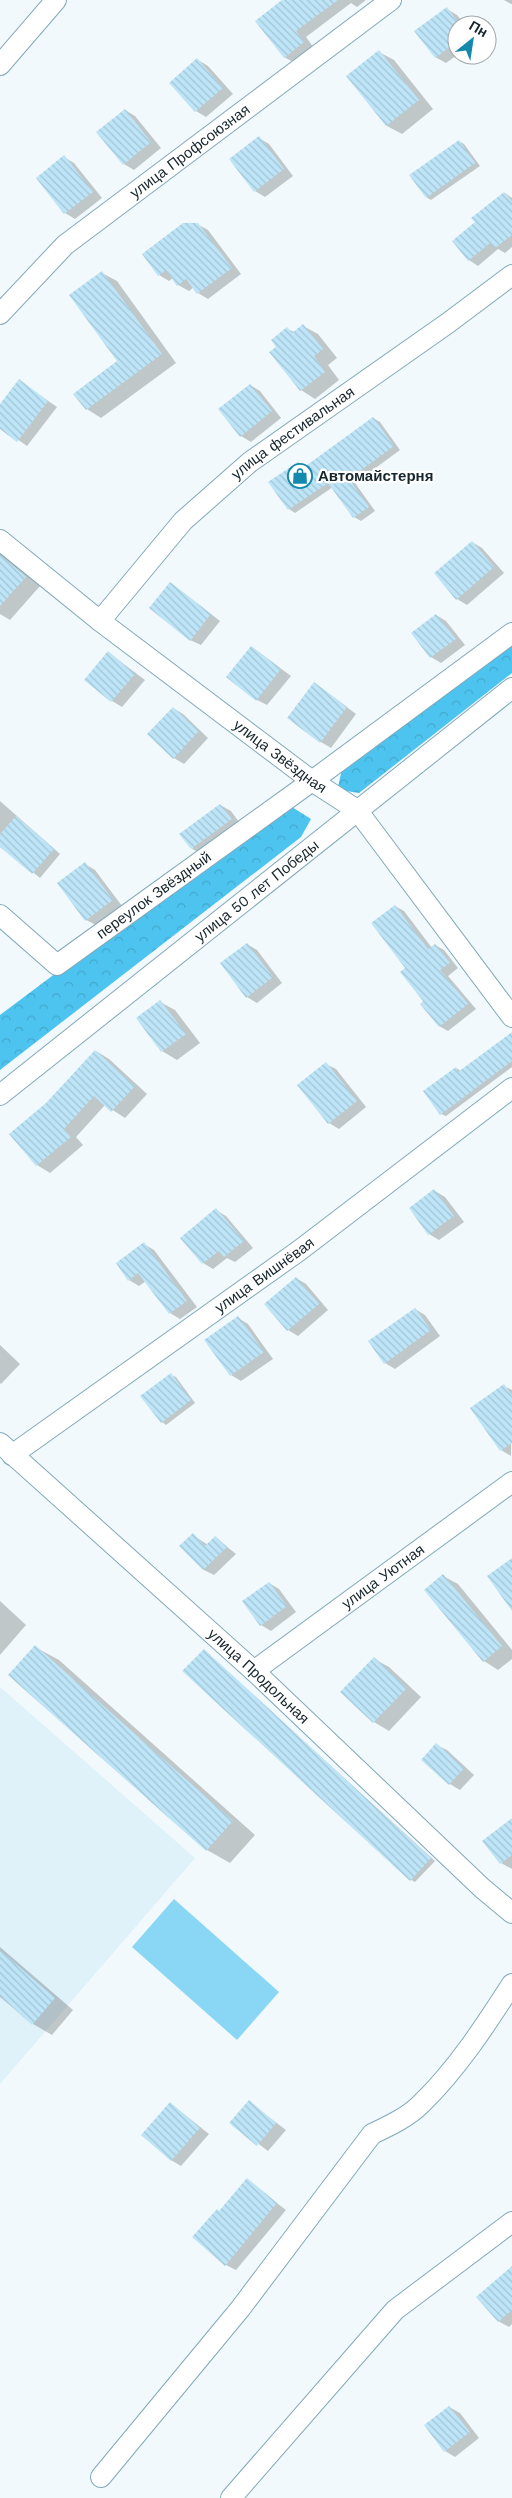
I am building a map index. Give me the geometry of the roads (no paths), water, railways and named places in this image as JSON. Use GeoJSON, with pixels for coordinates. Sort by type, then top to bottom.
{"type":"FeatureCollection","features":[{"type":"Feature","properties":{"kind":"street"},"geometry":{"type":"LineString","coordinates":[[0,65],[56,0]]}},
{"type":"Feature","properties":{"kind":"street","name":"улица Профсоюзная"},"geometry":{"type":"LineString","coordinates":[[0,314],[65,245],[391,0]]}},
{"type":"Feature","properties":{"kind":"street","name":"улица фестивальная"},"geometry":{"type":"LineString","coordinates":[[100,621],[183,521],[250,462],[512,276]]}},
{"type":"Feature","properties":{"kind":"street","name":"улица Звёздная"},"geometry":{"type":"LineString","coordinates":[[0,540],[100,621],[312,781],[357,810],[512,1017]]}},
{"type":"Feature","properties":{"kind":"street"},"geometry":{"type":"LineString","coordinates":[[312,781],[512,633]]}},
{"type":"Feature","properties":{"kind":"street","name":"улица 50 лет Победы"},"geometry":{"type":"LineString","coordinates":[[0,1095],[512,688]]}},
{"type":"Feature","properties":{"kind":"street","name":"переулок Звёздный"},"geometry":{"type":"LineString","coordinates":[[0,915],[57,965],[312,781]]}},
{"type":"Feature","properties":{"kind":"street","name":"улица Вишнёвая"},"geometry":{"type":"LineString","coordinates":[[6,1449],[300,1250],[512,1088]]}},
{"type":"Feature","properties":{"kind":"street","name":"улица Продольная"},"geometry":{"type":"LineString","coordinates":[[6,1449],[254,1671],[482,1888],[512,1912]]}},
{"type":"Feature","properties":{"kind":"street","name":"улица Уютная"},"geometry":{"type":"LineString","coordinates":[[254,1671],[512,1482]]}},
{"type":"Feature","properties":{"kind":"street"},"geometry":{"type":"LineString","coordinates":[[101,2476],[240,2309],[372,2134],[398,2121],[421,2104],[483,2030],[512,1984]]}},
{"type":"Feature","properties":{"kind":"street"},"geometry":{"type":"LineString","coordinates":[[231,2498],[395,2310],[512,2222]]}},
{"type":"Feature","properties":{"kind":"place","name":"Автомайстерня"},"geometry":{"type":"Point","coordinates":[300,476]}}]}
